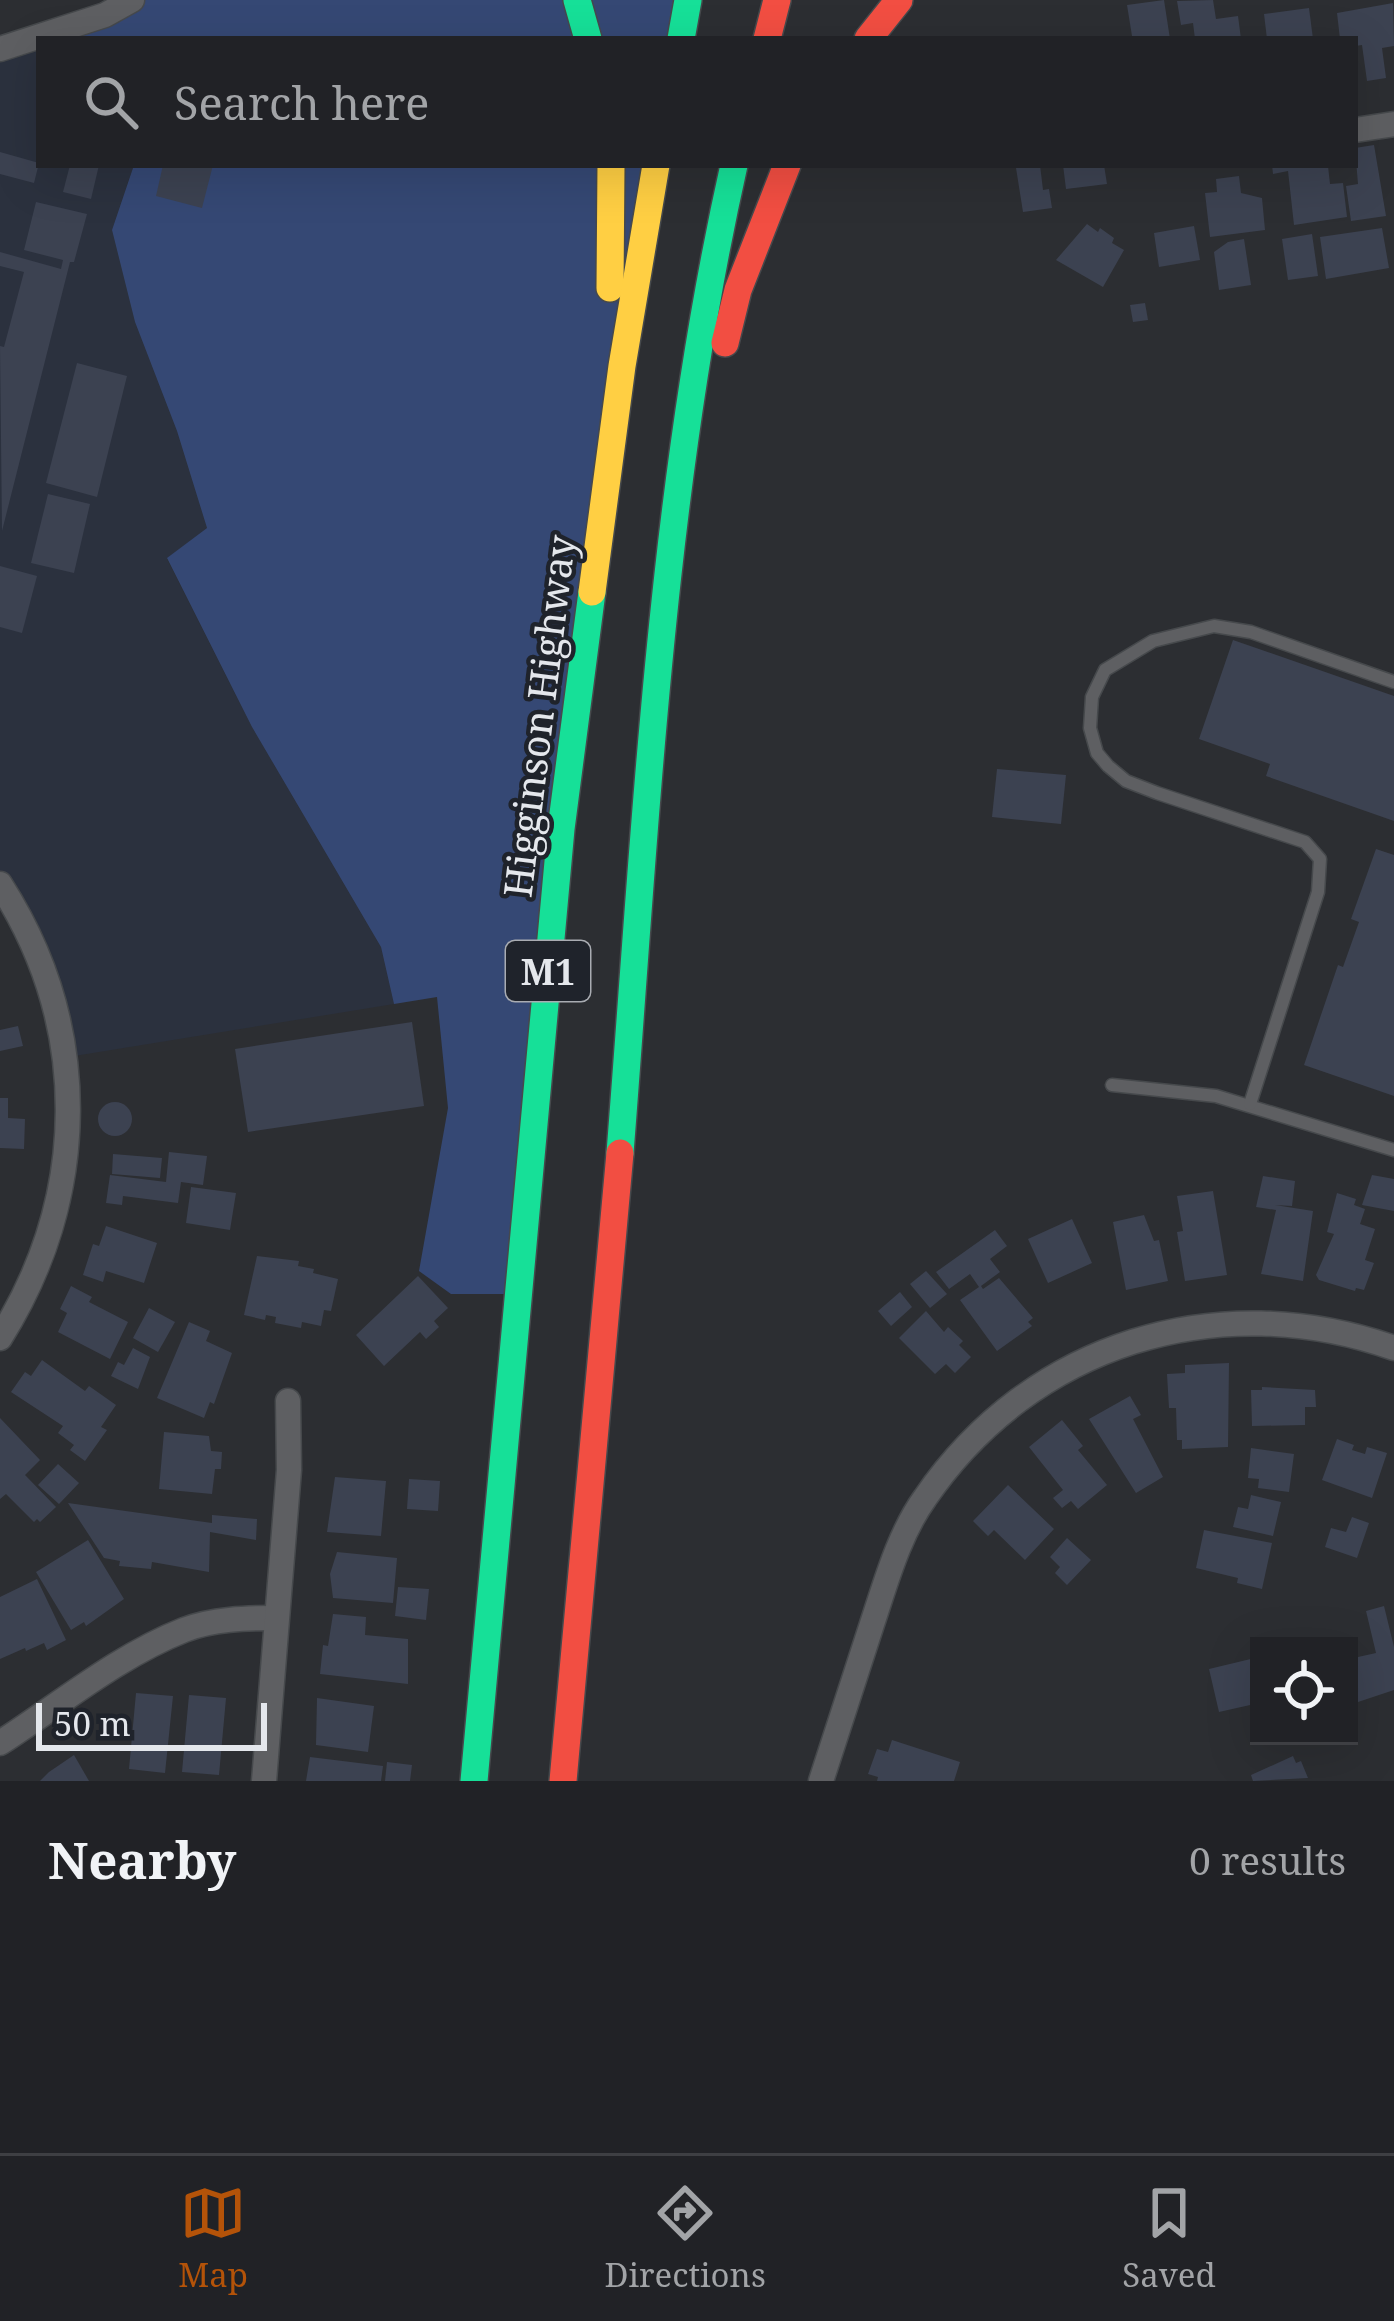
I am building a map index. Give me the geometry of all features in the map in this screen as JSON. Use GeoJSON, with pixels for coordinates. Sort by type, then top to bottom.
{"type":"FeatureCollection","features":[{"type":"Feature","properties":{"kind":"highway"},"geometry":{"type":"LineString","coordinates":[[577,0],[587,36]]}},
{"type":"Feature","properties":{"kind":"highway"},"geometry":{"type":"LineString","coordinates":[[682,36],[688,0]]}},
{"type":"Feature","properties":{"kind":"highway"},"geometry":{"type":"LineString","coordinates":[[768,36],[778,0]]}},
{"type":"Feature","properties":{"kind":"highway"},"geometry":{"type":"LineString","coordinates":[[870,36],[899,0]]}},
{"type":"Feature","properties":{"kind":"highway"},"geometry":{"type":"LineString","coordinates":[[561,829],[610,293],[611,168]]}},
{"type":"Feature","properties":{"kind":"highway","name":"Higginson Highway"},"geometry":{"type":"LineString","coordinates":[[474,1781],[561,829],[622,366],[655,168]]}},
{"type":"Feature","properties":{"kind":"highway","name":"M1"},"geometry":{"type":"LineString","coordinates":[[563,1781],[653,751],[694,360],[733,168]]}},
{"type":"Feature","properties":{"kind":"highway"},"geometry":{"type":"LineString","coordinates":[[653,751],[698,476],[737,290],[786,168]]}},
{"type":"Feature","properties":{"kind":"street"},"geometry":{"type":"LineString","coordinates":[[40,36],[105,15],[132,0]]}},
{"type":"Feature","properties":{"kind":"street"},"geometry":{"type":"LineString","coordinates":[[0,49],[36,37]]}},
{"type":"Feature","properties":{"kind":"street"},"geometry":{"type":"LineString","coordinates":[[1358,130],[1394,124]]}},
{"type":"Feature","properties":{"kind":"street"},"geometry":{"type":"LineString","coordinates":[[0,884],[37,961],[59,1022],[68,1079],[69,1141],[46,1250],[0,1338]]}},
{"type":"Feature","properties":{"kind":"street"},"geometry":{"type":"LineString","coordinates":[[821,1781],[891,1568],[923,1500],[967,1446],[1012,1403],[1064,1369],[1185,1326],[1310,1327],[1394,1348]]}},
{"type":"Feature","properties":{"kind":"street"},"geometry":{"type":"LineString","coordinates":[[264,1781],[289,1470],[288,1401]]}},
{"type":"Feature","properties":{"kind":"street"},"geometry":{"type":"LineString","coordinates":[[0,1743],[146,1648],[188,1628],[244,1618],[276,1618]]}},
{"type":"Feature","properties":{"kind":"lane"},"geometry":{"type":"LineString","coordinates":[[1250,1104],[1318,892],[1319,859],[1305,842],[1126,781],[1097,753],[1090,728],[1092,697],[1105,670],[1125,655],[1153,641],[1214,626],[1251,632],[1394,682]]}},
{"type":"Feature","properties":{"kind":"lane"},"geometry":{"type":"LineString","coordinates":[[1112,1085],[1149,1086],[1250,1104],[1394,1150]]}},
{"type":"Feature","properties":{"kind":"shaded area"},"geometry":{"type":"Polygon","coordinates":[[[123,0],[685,0],[678,36],[46,36],[123,0]]]}},
{"type":"Feature","properties":{"kind":"shaded area"},"geometry":{"type":"Polygon","coordinates":[[[36,40],[36,168],[133,168],[112,230],[135,322],[177,431],[207,528],[167,559],[252,727],[381,947],[394,1004],[62,1058],[0,891],[0,46],[36,40]]]}},
{"type":"Feature","properties":{"kind":"shaded area"},"geometry":{"type":"Polygon","coordinates":[[[133,168],[652,168],[516,1294],[451,1294],[419,1271],[448,1108],[437,997],[394,1004],[381,947],[252,727],[167,558],[207,528],[177,431],[135,322],[112,230],[133,168]]]}},
{"type":"Feature","properties":{"kind":"building"},"geometry":{"type":"Polygon","coordinates":[[[1164,0],[1170,36],[1132,36],[1127,5],[1164,0]]]}},
{"type":"Feature","properties":{"kind":"building"},"geometry":{"type":"Polygon","coordinates":[[[1213,0],[1216,19],[1238,16],[1241,36],[1195,36],[1193,23],[1181,25],[1177,1],[1213,0]]]}},
{"type":"Feature","properties":{"kind":"building"},"geometry":{"type":"Polygon","coordinates":[[[1393,3],[1394,46],[1382,48],[1386,78],[1367,81],[1362,45],[1358,46],[1358,36],[1340,36],[1337,13],[1393,3]]]}},
{"type":"Feature","properties":{"kind":"building"},"geometry":{"type":"Polygon","coordinates":[[[1309,8],[1313,36],[1267,36],[1264,14],[1309,8]]]}},
{"type":"Feature","properties":{"kind":"building"},"geometry":{"type":"Polygon","coordinates":[[[1374,145],[1386,216],[1351,221],[1346,186],[1358,184],[1358,148],[1374,145]]]}},
{"type":"Feature","properties":{"kind":"building"},"geometry":{"type":"Polygon","coordinates":[[[0,152],[36,162],[38,168],[34,183],[0,174],[0,152]]]}},
{"type":"Feature","properties":{"kind":"building"},"geometry":{"type":"Polygon","coordinates":[[[69,168],[98,168],[91,199],[63,192],[69,168]]]}},
{"type":"Feature","properties":{"kind":"building"},"geometry":{"type":"Polygon","coordinates":[[[162,168],[212,168],[202,208],[156,196],[162,168]]]}},
{"type":"Feature","properties":{"kind":"building"},"geometry":{"type":"Polygon","coordinates":[[[1016,168],[1040,168],[1043,190],[1049,189],[1052,208],[1023,212],[1016,168]]]}},
{"type":"Feature","properties":{"kind":"building"},"geometry":{"type":"Polygon","coordinates":[[[1063,168],[1104,168],[1107,184],[1066,189],[1063,168]]]}},
{"type":"Feature","properties":{"kind":"building"},"geometry":{"type":"Polygon","coordinates":[[[1272,168],[1328,168],[1330,184],[1343,183],[1347,217],[1294,225],[1288,171],[1273,174],[1272,168]]]}},
{"type":"Feature","properties":{"kind":"building"},"geometry":{"type":"Polygon","coordinates":[[[1239,176],[1241,193],[1262,198],[1265,230],[1210,237],[1205,193],[1217,192],[1216,179],[1239,176]]]}},
{"type":"Feature","properties":{"kind":"building"},"geometry":{"type":"Polygon","coordinates":[[[36,202],[87,214],[74,262],[70,262],[2,531],[0,346],[4,347],[24,272],[0,266],[0,252],[61,269],[63,260],[24,250],[36,202]]]}},
{"type":"Feature","properties":{"kind":"building"},"geometry":{"type":"Polygon","coordinates":[[[1087,224],[1098,232],[1100,228],[1124,250],[1103,287],[1056,260],[1087,224]]]}},
{"type":"Feature","properties":{"kind":"building"},"geometry":{"type":"Polygon","coordinates":[[[1194,226],[1200,260],[1159,267],[1154,233],[1194,226]]]}},
{"type":"Feature","properties":{"kind":"building"},"geometry":{"type":"Polygon","coordinates":[[[1382,228],[1389,268],[1326,279],[1320,237],[1382,228]]]}},
{"type":"Feature","properties":{"kind":"building"},"geometry":{"type":"Polygon","coordinates":[[[1312,234],[1318,276],[1288,280],[1282,239],[1312,234]]]}},
{"type":"Feature","properties":{"kind":"building"},"geometry":{"type":"Polygon","coordinates":[[[1244,239],[1251,285],[1219,290],[1214,252],[1228,242],[1244,239]]]}},
{"type":"Feature","properties":{"kind":"building"},"geometry":{"type":"Polygon","coordinates":[[[1145,303],[1148,320],[1133,322],[1130,305],[1145,303]]]}},
{"type":"Feature","properties":{"kind":"building"},"geometry":{"type":"Polygon","coordinates":[[[77,363],[127,376],[97,497],[46,483],[77,363]]]}},
{"type":"Feature","properties":{"kind":"building"},"geometry":{"type":"Polygon","coordinates":[[[48,494],[90,504],[74,573],[31,563],[48,494]]]}},
{"type":"Feature","properties":{"kind":"building"},"geometry":{"type":"Polygon","coordinates":[[[0,566],[37,576],[22,633],[0,627],[0,566]]]}},
{"type":"Feature","properties":{"kind":"building"},"geometry":{"type":"Polygon","coordinates":[[[1233,640],[1394,696],[1394,821],[1266,776],[1270,764],[1199,739],[1233,640]]]}},
{"type":"Feature","properties":{"kind":"building"},"geometry":{"type":"Polygon","coordinates":[[[997,769],[1066,775],[1061,824],[992,817],[997,769]]]}},
{"type":"Feature","properties":{"kind":"building"},"geometry":{"type":"Polygon","coordinates":[[[1376,849],[1394,855],[1394,1096],[1304,1065],[1338,965],[1343,967],[1359,922],[1351,919],[1376,849]]]}},
{"type":"Feature","properties":{"kind":"building"},"geometry":{"type":"Polygon","coordinates":[[[412,1022],[424,1106],[248,1132],[235,1049],[412,1022]]]}},
{"type":"Feature","properties":{"kind":"building"},"geometry":{"type":"Polygon","coordinates":[[[18,1026],[23,1046],[0,1051],[0,1030],[18,1026]]]}},
{"type":"Feature","properties":{"kind":"building"},"geometry":{"type":"Polygon","coordinates":[[[0,1098],[8,1098],[8,1118],[25,1119],[24,1149],[0,1148],[0,1098]]]}},
{"type":"Feature","properties":{"kind":"building"},"geometry":{"type":"Polygon","coordinates":[[[115,1102],[127,1107],[132,1119],[127,1131],[115,1136],[103,1131],[98,1119],[103,1107],[115,1102]]]}},
{"type":"Feature","properties":{"kind":"building"},"geometry":{"type":"Polygon","coordinates":[[[169,1152],[207,1156],[203,1185],[181,1182],[178,1203],[123,1196],[122,1205],[106,1203],[110,1175],[166,1182],[169,1152]]]}},
{"type":"Feature","properties":{"kind":"building"},"geometry":{"type":"Polygon","coordinates":[[[113,1154],[162,1158],[160,1178],[112,1174],[113,1154]]]}},
{"type":"Feature","properties":{"kind":"building"},"geometry":{"type":"Polygon","coordinates":[[[1372,1175],[1394,1179],[1394,1211],[1362,1205],[1372,1175]]]}},
{"type":"Feature","properties":{"kind":"building"},"geometry":{"type":"Polygon","coordinates":[[[1263,1176],[1295,1181],[1292,1206],[1275,1205],[1313,1211],[1303,1281],[1261,1274],[1276,1210],[1256,1207],[1263,1176]]]}},
{"type":"Feature","properties":{"kind":"building"},"geometry":{"type":"Polygon","coordinates":[[[191,1187],[236,1193],[230,1230],[186,1223],[191,1187]]]}},
{"type":"Feature","properties":{"kind":"building"},"geometry":{"type":"Polygon","coordinates":[[[1213,1191],[1227,1275],[1185,1281],[1177,1196],[1213,1191]]]}},
{"type":"Feature","properties":{"kind":"building"},"geometry":{"type":"Polygon","coordinates":[[[1337,1193],[1356,1199],[1354,1205],[1365,1209],[1360,1224],[1375,1229],[1365,1260],[1374,1263],[1364,1290],[1319,1280],[1316,1275],[1334,1234],[1327,1232],[1337,1193]]]}},
{"type":"Feature","properties":{"kind":"building"},"geometry":{"type":"Polygon","coordinates":[[[1144,1215],[1154,1241],[1159,1240],[1168,1281],[1126,1290],[1113,1222],[1144,1215]]]}},
{"type":"Feature","properties":{"kind":"building"},"geometry":{"type":"Polygon","coordinates":[[[1072,1219],[1092,1263],[1048,1283],[1028,1239],[1072,1219]]]}},
{"type":"Feature","properties":{"kind":"building"},"geometry":{"type":"Polygon","coordinates":[[[106,1226],[157,1243],[144,1283],[106,1271],[103,1282],[83,1275],[93,1244],[99,1246],[106,1226]]]}},
{"type":"Feature","properties":{"kind":"building"},"geometry":{"type":"Polygon","coordinates":[[[995,1230],[1007,1246],[990,1259],[1000,1272],[981,1286],[999,1278],[1033,1318],[1028,1322],[1032,1326],[997,1351],[960,1300],[979,1287],[970,1274],[949,1289],[936,1272],[995,1230]]]}},
{"type":"Feature","properties":{"kind":"building"},"geometry":{"type":"Polygon","coordinates":[[[257,1256],[299,1261],[298,1266],[314,1269],[313,1273],[338,1279],[331,1311],[324,1310],[321,1326],[302,1322],[301,1328],[275,1323],[276,1317],[266,1315],[265,1320],[244,1315],[257,1256]]]}},
{"type":"Feature","properties":{"kind":"building"},"geometry":{"type":"Polygon","coordinates":[[[926,1271],[947,1294],[930,1308],[910,1284],[926,1271]]]}},
{"type":"Feature","properties":{"kind":"building"},"geometry":{"type":"Polygon","coordinates":[[[418,1276],[448,1308],[434,1321],[439,1327],[426,1339],[420,1332],[384,1366],[356,1335],[418,1276]]]}},
{"type":"Feature","properties":{"kind":"building"},"geometry":{"type":"Polygon","coordinates":[[[71,1286],[92,1297],[89,1302],[128,1322],[110,1359],[58,1332],[67,1313],[60,1309],[71,1286]]]}},
{"type":"Feature","properties":{"kind":"building"},"geometry":{"type":"Polygon","coordinates":[[[900,1292],[912,1307],[891,1326],[878,1311],[900,1292]]]}},
{"type":"Feature","properties":{"kind":"building"},"geometry":{"type":"Polygon","coordinates":[[[149,1308],[175,1322],[158,1352],[133,1338],[149,1308]]]}},
{"type":"Feature","properties":{"kind":"building"},"geometry":{"type":"Polygon","coordinates":[[[926,1311],[944,1332],[948,1327],[963,1341],[959,1345],[971,1357],[955,1373],[946,1364],[935,1374],[899,1338],[926,1311]]]}},
{"type":"Feature","properties":{"kind":"building"},"geometry":{"type":"Polygon","coordinates":[[[189,1322],[210,1331],[206,1341],[232,1353],[214,1404],[210,1402],[204,1418],[157,1398],[189,1322]]]}},
{"type":"Feature","properties":{"kind":"building"},"geometry":{"type":"Polygon","coordinates":[[[133,1348],[150,1357],[138,1389],[111,1376],[133,1348]]]}},
{"type":"Feature","properties":{"kind":"building"},"geometry":{"type":"Polygon","coordinates":[[[42,1360],[85,1391],[89,1386],[116,1405],[101,1427],[107,1430],[85,1461],[58,1433],[63,1426],[11,1392],[25,1372],[31,1376],[42,1360]]]}},
{"type":"Feature","properties":{"kind":"building"},"geometry":{"type":"Polygon","coordinates":[[[1229,1363],[1228,1447],[1182,1449],[1182,1440],[1177,1440],[1176,1408],[1169,1408],[1167,1374],[1185,1373],[1185,1365],[1229,1363]]]}},
{"type":"Feature","properties":{"kind":"building"},"geometry":{"type":"Polygon","coordinates":[[[1251,1390],[1315,1390],[1316,1407],[1305,1407],[1305,1425],[1252,1426],[1251,1390]]]}},
{"type":"Feature","properties":{"kind":"building"},"geometry":{"type":"Polygon","coordinates":[[[1130,1396],[1141,1415],[1133,1419],[1163,1477],[1136,1493],[1089,1419],[1130,1396]]]}},
{"type":"Feature","properties":{"kind":"building"},"geometry":{"type":"Polygon","coordinates":[[[0,1418],[40,1460],[25,1475],[56,1507],[40,1522],[34,1522],[6,1494],[0,1499],[0,1418]]]}},
{"type":"Feature","properties":{"kind":"building"},"geometry":{"type":"Polygon","coordinates":[[[1062,1420],[1083,1446],[1078,1450],[1107,1485],[1078,1509],[1071,1501],[1062,1508],[1053,1498],[1063,1490],[1029,1447],[1062,1420]]]}},
{"type":"Feature","properties":{"kind":"building"},"geometry":{"type":"Polygon","coordinates":[[[164,1432],[209,1436],[211,1451],[222,1452],[212,1494],[159,1489],[164,1432]]]}},
{"type":"Feature","properties":{"kind":"building"},"geometry":{"type":"Polygon","coordinates":[[[1337,1439],[1365,1454],[1367,1447],[1387,1453],[1372,1498],[1322,1480],[1337,1439]]]}},
{"type":"Feature","properties":{"kind":"building"},"geometry":{"type":"Polygon","coordinates":[[[1251,1448],[1294,1454],[1289,1492],[1258,1488],[1259,1479],[1248,1478],[1251,1448]]]}},
{"type":"Feature","properties":{"kind":"building"},"geometry":{"type":"Polygon","coordinates":[[[58,1464],[79,1483],[59,1504],[38,1485],[58,1464]]]}},
{"type":"Feature","properties":{"kind":"building"},"geometry":{"type":"Polygon","coordinates":[[[335,1477],[386,1481],[381,1536],[327,1532],[335,1477]]]}},
{"type":"Feature","properties":{"kind":"building"},"geometry":{"type":"Polygon","coordinates":[[[409,1479],[440,1481],[438,1511],[407,1509],[409,1479]]]}},
{"type":"Feature","properties":{"kind":"building"},"geometry":{"type":"Polygon","coordinates":[[[1008,1485],[1054,1529],[1025,1560],[994,1530],[988,1536],[973,1521],[1008,1485]]]}},
{"type":"Feature","properties":{"kind":"building"},"geometry":{"type":"Polygon","coordinates":[[[1251,1495],[1281,1502],[1273,1536],[1233,1527],[1238,1507],[1248,1509],[1251,1495]]]}},
{"type":"Feature","properties":{"kind":"building"},"geometry":{"type":"Polygon","coordinates":[[[68,1503],[212,1523],[212,1515],[257,1519],[256,1540],[210,1532],[209,1572],[152,1562],[151,1569],[119,1566],[120,1561],[104,1558],[68,1503]]]}},
{"type":"Feature","properties":{"kind":"building"},"geometry":{"type":"Polygon","coordinates":[[[1352,1517],[1369,1523],[1357,1558],[1325,1547],[1331,1528],[1346,1532],[1352,1517]]]}},
{"type":"Feature","properties":{"kind":"building"},"geometry":{"type":"Polygon","coordinates":[[[1204,1530],[1272,1543],[1262,1589],[1196,1568],[1204,1530]]]}},
{"type":"Feature","properties":{"kind":"building"},"geometry":{"type":"Polygon","coordinates":[[[1067,1538],[1091,1560],[1067,1585],[1055,1573],[1060,1567],[1050,1557],[1067,1538]]]}},
{"type":"Feature","properties":{"kind":"building"},"geometry":{"type":"Polygon","coordinates":[[[88,1540],[124,1599],[86,1626],[84,1622],[71,1630],[36,1572],[88,1540]]]}},
{"type":"Feature","properties":{"kind":"building"},"geometry":{"type":"Polygon","coordinates":[[[337,1552],[397,1558],[393,1603],[333,1598],[330,1574],[337,1552]]]}},
{"type":"Feature","properties":{"kind":"building"},"geometry":{"type":"Polygon","coordinates":[[[37,1579],[66,1640],[47,1650],[44,1643],[0,1659],[0,1597],[37,1579]]]}},
{"type":"Feature","properties":{"kind":"building"},"geometry":{"type":"Polygon","coordinates":[[[398,1587],[429,1589],[426,1620],[395,1616],[398,1587]]]}},
{"type":"Feature","properties":{"kind":"building"},"geometry":{"type":"Polygon","coordinates":[[[1384,1606],[1394,1647],[1394,1690],[1358,1702],[1358,1657],[1376,1653],[1366,1611],[1384,1606]]]}},
{"type":"Feature","properties":{"kind":"building"},"geometry":{"type":"Polygon","coordinates":[[[333,1614],[366,1617],[365,1635],[408,1639],[408,1684],[320,1674],[333,1614]]]}},
{"type":"Feature","properties":{"kind":"building"},"geometry":{"type":"Polygon","coordinates":[[[1250,1659],[1250,1705],[1219,1712],[1209,1669],[1250,1659]]]}},
{"type":"Feature","properties":{"kind":"building"},"geometry":{"type":"Polygon","coordinates":[[[136,1693],[173,1696],[165,1773],[129,1769],[136,1693]]]}},
{"type":"Feature","properties":{"kind":"building"},"geometry":{"type":"Polygon","coordinates":[[[189,1695],[226,1698],[219,1775],[182,1772],[189,1695]]]}},
{"type":"Feature","properties":{"kind":"building"},"geometry":{"type":"Polygon","coordinates":[[[317,1698],[374,1706],[368,1752],[316,1745],[317,1698]]]}},
{"type":"Feature","properties":{"kind":"building"},"geometry":{"type":"Polygon","coordinates":[[[892,1740],[960,1762],[954,1781],[877,1781],[878,1777],[868,1774],[877,1749],[888,1752],[892,1740]]]}},
{"type":"Feature","properties":{"kind":"building"},"geometry":{"type":"Polygon","coordinates":[[[74,1755],[89,1781],[40,1781],[49,1772],[74,1755]]]}},
{"type":"Feature","properties":{"kind":"building"},"geometry":{"type":"Polygon","coordinates":[[[1293,1756],[1296,1763],[1301,1761],[1308,1778],[1253,1781],[1251,1775],[1293,1756]]]}},
{"type":"Feature","properties":{"kind":"building"},"geometry":{"type":"Polygon","coordinates":[[[310,1757],[383,1766],[381,1781],[306,1781],[310,1757]]]}},
{"type":"Feature","properties":{"kind":"building"},"geometry":{"type":"Polygon","coordinates":[[[387,1762],[412,1765],[410,1781],[385,1781],[387,1762]]]}},
{"type":"Feature","properties":{"kind":"traffic: fast"},"geometry":{"type":"LineString","coordinates":[[577,0],[587,36]]}},
{"type":"Feature","properties":{"kind":"traffic: fast"},"geometry":{"type":"LineString","coordinates":[[682,36],[688,0]]}},
{"type":"Feature","properties":{"kind":"traffic: fast"},"geometry":{"type":"LineString","coordinates":[[620,1153],[648,781],[673,533],[709,287],[733,168]]}},
{"type":"Feature","properties":{"kind":"traffic: fast"},"geometry":{"type":"LineString","coordinates":[[474,1781],[561,829],[592,592]]}},
{"type":"Feature","properties":{"kind":"traffic: slow"},"geometry":{"type":"LineString","coordinates":[[610,288],[611,168]]}},
{"type":"Feature","properties":{"kind":"traffic: slow"},"geometry":{"type":"LineString","coordinates":[[592,592],[622,366],[655,168]]}},
{"type":"Feature","properties":{"kind":"traffic: jam"},"geometry":{"type":"LineString","coordinates":[[768,36],[777,0]]}},
{"type":"Feature","properties":{"kind":"traffic: jam"},"geometry":{"type":"LineString","coordinates":[[870,36],[899,0]]}},
{"type":"Feature","properties":{"kind":"traffic: jam"},"geometry":{"type":"LineString","coordinates":[[725,343],[738,290],[786,168]]}},
{"type":"Feature","properties":{"kind":"traffic: jam"},"geometry":{"type":"LineString","coordinates":[[563,1781],[620,1153]]}}]}
